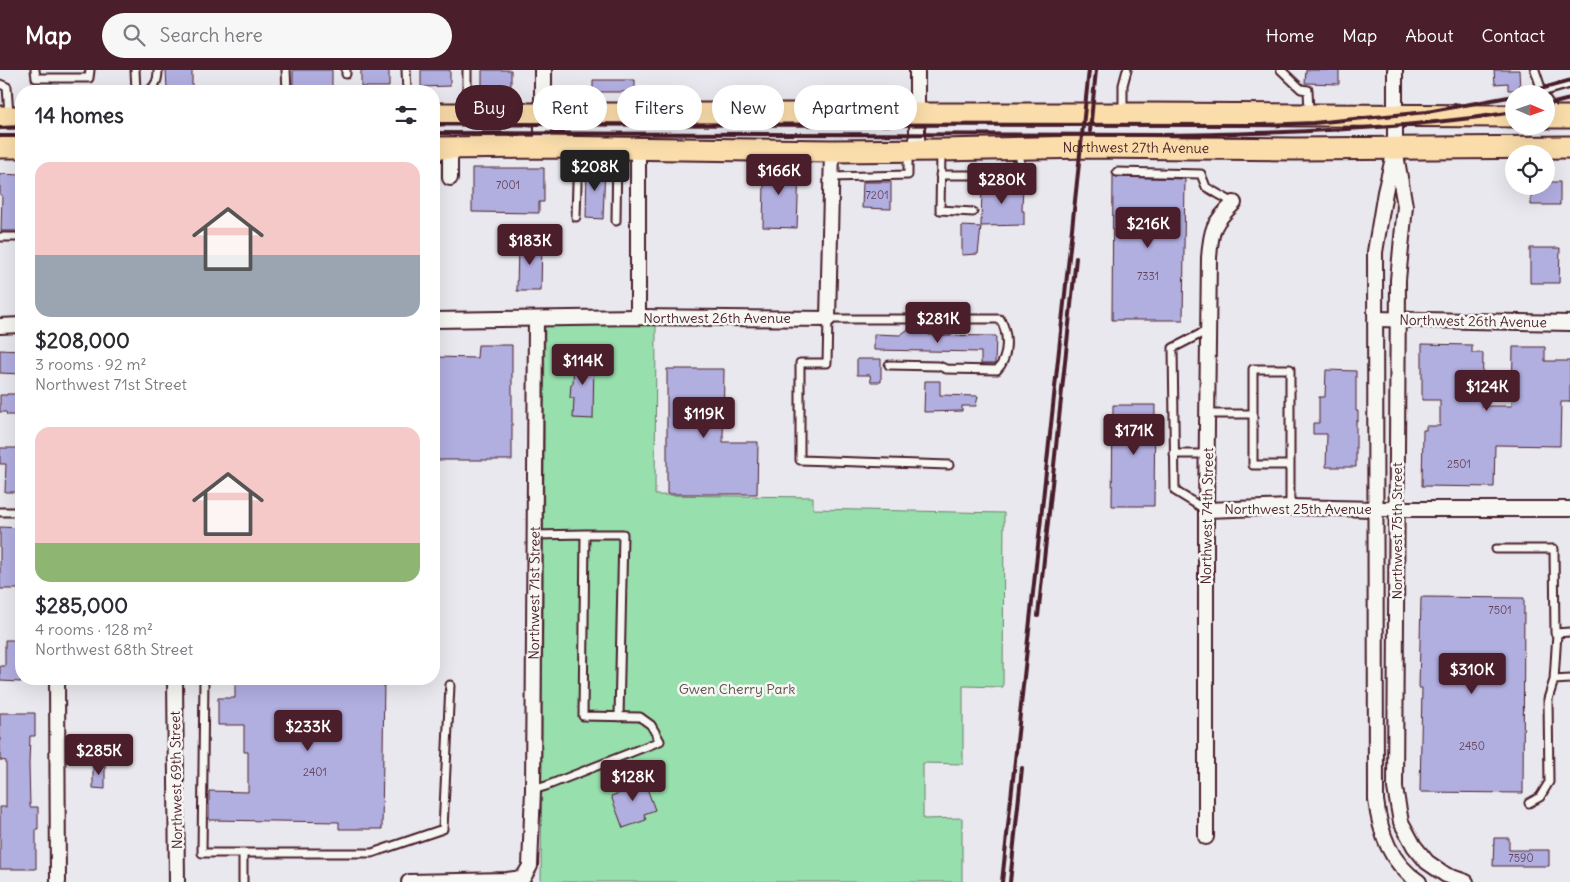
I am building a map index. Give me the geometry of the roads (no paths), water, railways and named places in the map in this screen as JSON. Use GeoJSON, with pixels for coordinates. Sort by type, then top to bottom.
{"type":"FeatureCollection","features":[{"type":"Feature","properties":{"kind":"main road"},"geometry":{"type":"LineString","coordinates":[[440,114],[533,114]]}},
{"type":"Feature","properties":{"kind":"main road"},"geometry":{"type":"LineString","coordinates":[[607,114],[794,114]]}},
{"type":"Feature","properties":{"kind":"main road"},"geometry":{"type":"LineString","coordinates":[[917,114],[1505,116]]}},
{"type":"Feature","properties":{"kind":"main road","name":"Northwest 27th Avenue"},"geometry":{"type":"LineString","coordinates":[[442,148],[617,147],[832,151],[1161,146],[1294,149],[1570,147]]}},
{"type":"Feature","properties":{"kind":"main road"},"geometry":{"type":"LineString","coordinates":[[0,147],[15,147]]}},
{"type":"Feature","properties":{"kind":"street"},"geometry":{"type":"LineString","coordinates":[[543,70],[543,85]]}},
{"type":"Feature","properties":{"kind":"street"},"geometry":{"type":"LineString","coordinates":[[917,114],[918,70]]}},
{"type":"Feature","properties":{"kind":"street","name":"Northwest 75th Street"},"geometry":{"type":"LineString","coordinates":[[1395,70],[1396,148],[1405,206],[1398,280],[1396,788],[1401,822],[1414,846],[1427,862],[1446,875],[1466,882]]}},
{"type":"Feature","properties":{"kind":"street"},"geometry":{"type":"LineString","coordinates":[[543,130],[543,147]]}},
{"type":"Feature","properties":{"kind":"street"},"geometry":{"type":"LineString","coordinates":[[912,150],[915,130]]}},
{"type":"Feature","properties":{"kind":"street"},"geometry":{"type":"LineString","coordinates":[[442,148],[450,178]]}},
{"type":"Feature","properties":{"kind":"street"},"geometry":{"type":"LineString","coordinates":[[638,148],[638,318]]}},
{"type":"Feature","properties":{"kind":"street","name":"Northwest 75th Street"},"geometry":{"type":"LineString","coordinates":[[1396,148],[1385,192],[1376,252],[1376,800],[1378,822],[1385,842],[1407,874],[1419,882]]}},
{"type":"Feature","properties":{"kind":"street"},"geometry":{"type":"LineString","coordinates":[[828,319],[832,151]]}},
{"type":"Feature","properties":{"kind":"street","name":"Northwest 74th Street"},"geometry":{"type":"LineString","coordinates":[[1206,837],[1206,510],[1209,258],[1211,233],[1219,217],[1234,204]]}},
{"type":"Feature","properties":{"kind":"street","name":"Northwest 71st Street"},"geometry":{"type":"LineString","coordinates":[[408,882],[523,878],[530,866],[533,790],[536,319]]}},
{"type":"Feature","properties":{"kind":"street","name":"Northwest 26th Avenue"},"geometry":{"type":"LineString","coordinates":[[440,320],[828,319]]}},
{"type":"Feature","properties":{"kind":"street","name":"Northwest 26th Avenue"},"geometry":{"type":"LineString","coordinates":[[1376,319],[1570,323]]}},
{"type":"Feature","properties":{"kind":"street"},"geometry":{"type":"LineString","coordinates":[[0,326],[15,325]]}},
{"type":"Feature","properties":{"kind":"street"},"geometry":{"type":"LineString","coordinates":[[1376,410],[1397,410]]}},
{"type":"Feature","properties":{"kind":"street","name":"Northwest 25th Avenue"},"geometry":{"type":"LineString","coordinates":[[1206,510],[1290,507],[1570,509]]}},
{"type":"Feature","properties":{"kind":"street"},"geometry":{"type":"LineString","coordinates":[[1375,617],[1396,617]]}},
{"type":"Feature","properties":{"kind":"street"},"geometry":{"type":"LineString","coordinates":[[57,685],[58,882]]}},
{"type":"Feature","properties":{"kind":"street","name":"Northwest 69th Street"},"geometry":{"type":"LineString","coordinates":[[175,685],[177,882]]}},
{"type":"Feature","properties":{"kind":"street"},"geometry":{"type":"LineString","coordinates":[[1376,714],[1396,715]]}},
{"type":"Feature","properties":{"kind":"lane"},"geometry":{"type":"LineString","coordinates":[[35,70],[36,78],[89,78],[90,70]]}},
{"type":"Feature","properties":{"kind":"lane"},"geometry":{"type":"LineString","coordinates":[[135,70],[136,85]]}},
{"type":"Feature","properties":{"kind":"lane"},"geometry":{"type":"LineString","coordinates":[[155,85],[158,70]]}},
{"type":"Feature","properties":{"kind":"lane"},"geometry":{"type":"LineString","coordinates":[[286,70],[287,85]]}},
{"type":"Feature","properties":{"kind":"lane"},"geometry":{"type":"LineString","coordinates":[[406,70],[407,85]]}},
{"type":"Feature","properties":{"kind":"lane"},"geometry":{"type":"LineString","coordinates":[[467,70],[467,85]]}},
{"type":"Feature","properties":{"kind":"lane"},"geometry":{"type":"LineString","coordinates":[[1123,114],[1123,85],[1127,70]]}},
{"type":"Feature","properties":{"kind":"lane"},"geometry":{"type":"LineString","coordinates":[[1281,70],[1301,89],[1308,90],[1309,115]]}},
{"type":"Feature","properties":{"kind":"lane"},"geometry":{"type":"LineString","coordinates":[[1535,70],[1540,85]]}},
{"type":"Feature","properties":{"kind":"lane"},"geometry":{"type":"LineString","coordinates":[[0,84],[7,88],[10,117]]}},
{"type":"Feature","properties":{"kind":"lane"},"geometry":{"type":"LineString","coordinates":[[1555,89],[1570,84]]}},
{"type":"Feature","properties":{"kind":"lane"},"geometry":{"type":"LineString","coordinates":[[576,217],[578,147]]}},
{"type":"Feature","properties":{"kind":"lane"},"geometry":{"type":"LineString","coordinates":[[616,221],[617,147]]}},
{"type":"Feature","properties":{"kind":"lane"},"geometry":{"type":"LineString","coordinates":[[940,174],[1020,174],[1020,148]]}},
{"type":"Feature","properties":{"kind":"lane"},"geometry":{"type":"LineString","coordinates":[[830,177],[908,175],[912,150]]}},
{"type":"Feature","properties":{"kind":"lane"},"geometry":{"type":"LineString","coordinates":[[941,150],[940,210],[973,212]]}},
{"type":"Feature","properties":{"kind":"lane"},"geometry":{"type":"LineString","coordinates":[[1117,172],[1200,174],[1206,187],[1234,204]]}},
{"type":"Feature","properties":{"kind":"lane"},"geometry":{"type":"LineString","coordinates":[[0,237],[15,237]]}},
{"type":"Feature","properties":{"kind":"lane"},"geometry":{"type":"LineString","coordinates":[[828,319],[827,363],[800,363],[800,460],[949,465]]}},
{"type":"Feature","properties":{"kind":"lane","name":"Northwest 26th Avenue"},"geometry":{"type":"LineString","coordinates":[[828,319],[1000,319],[1004,326],[1006,344],[1002,365],[997,370],[889,365]]}},
{"type":"Feature","properties":{"kind":"lane"},"geometry":{"type":"LineString","coordinates":[[1206,510],[1174,491],[1173,348],[1208,330]]}},
{"type":"Feature","properties":{"kind":"lane"},"geometry":{"type":"LineString","coordinates":[[1290,465],[1253,465],[1253,369],[1290,369],[1290,465],[1290,507]]}},
{"type":"Feature","properties":{"kind":"lane"},"geometry":{"type":"LineString","coordinates":[[1208,414],[1253,414]]}},
{"type":"Feature","properties":{"kind":"lane"},"geometry":{"type":"LineString","coordinates":[[1174,454],[1207,454]]}},
{"type":"Feature","properties":{"kind":"lane"},"geometry":{"type":"LineString","coordinates":[[0,512],[15,512]]}},
{"type":"Feature","properties":{"kind":"lane"},"geometry":{"type":"LineString","coordinates":[[533,790],[660,741],[651,725],[640,717],[583,716],[585,534]]}},
{"type":"Feature","properties":{"kind":"lane"},"geometry":{"type":"LineString","coordinates":[[535,535],[623,534],[619,717]]}},
{"type":"Feature","properties":{"kind":"lane"},"geometry":{"type":"LineString","coordinates":[[1496,549],[1554,549],[1555,632],[1557,633],[1554,680],[1548,699],[1548,782],[1540,797],[1529,803]]}},
{"type":"Feature","properties":{"kind":"lane"},"geometry":{"type":"LineString","coordinates":[[1557,633],[1570,632]]}},
{"type":"Feature","properties":{"kind":"lane"},"geometry":{"type":"LineString","coordinates":[[1554,680],[1570,679]]}},
{"type":"Feature","properties":{"kind":"lane"},"geometry":{"type":"LineString","coordinates":[[204,685],[202,853],[372,853],[443,829],[450,685]]}},
{"type":"Feature","properties":{"kind":"lane"},"geometry":{"type":"LineString","coordinates":[[243,853],[243,882]]}},
{"type":"Feature","properties":{"kind":"railway"},"geometry":{"type":"LineString","coordinates":[[1002,882],[1089,70]]}},
{"type":"Feature","properties":{"kind":"railway"},"geometry":{"type":"LineString","coordinates":[[1090,131],[1096,70]]}},
{"type":"Feature","properties":{"kind":"railway"},"geometry":{"type":"LineString","coordinates":[[1555,85],[1570,81]]}},
{"type":"Feature","properties":{"kind":"railway"},"geometry":{"type":"LineString","coordinates":[[440,124],[1261,125],[1313,123],[1427,112],[1505,98]]}},
{"type":"Feature","properties":{"kind":"railway"},"geometry":{"type":"LineString","coordinates":[[1555,103],[1570,99]]}},
{"type":"Feature","properties":{"kind":"railway"},"geometry":{"type":"LineString","coordinates":[[440,133],[1163,135],[1339,130],[1427,123],[1505,113]]}},
{"type":"Feature","properties":{"kind":"railway"},"geometry":{"type":"LineString","coordinates":[[0,128],[15,127]]}},
{"type":"Feature","properties":{"kind":"railway"},"geometry":{"type":"LineString","coordinates":[[0,136],[15,136]]}},
{"type":"Feature","properties":{"kind":"railway"},"geometry":{"type":"LineString","coordinates":[[1038,616],[1076,258]]}},
{"type":"Feature","properties":{"kind":"railway"},"geometry":{"type":"LineString","coordinates":[[1010,882],[1022,768]]}},
{"type":"Feature","properties":{"kind":"park label","name":"Gwen Cherry Park"},"geometry":{"type":"Point","coordinates":[737,689]}}]}
